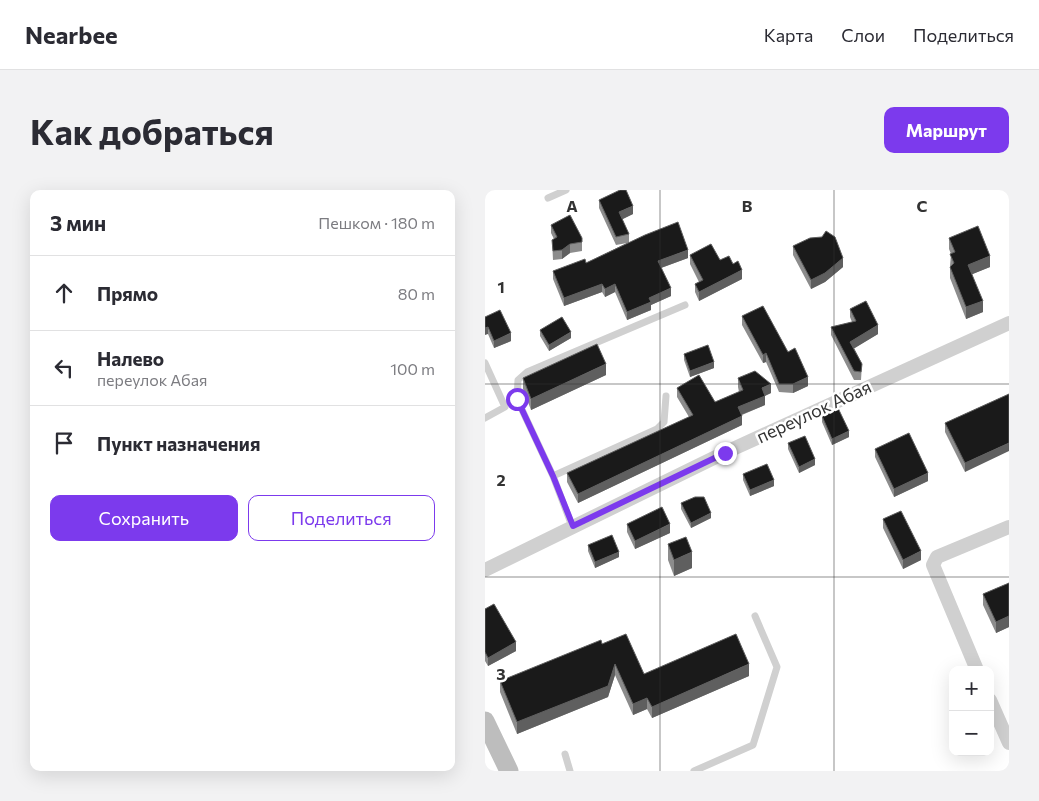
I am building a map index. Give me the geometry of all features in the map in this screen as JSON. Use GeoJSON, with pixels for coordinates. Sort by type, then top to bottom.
{"type":"FeatureCollection","features":[{"type":"Feature","properties":{"kind":"main road"},"geometry":{"type":"LineString","coordinates":[[485,721],[509,771]]}},
{"type":"Feature","properties":{"kind":"street","name":"переулок Абая"},"geometry":{"type":"LineString","coordinates":[[485,570],[725,453],[1009,323]]}},
{"type":"Feature","properties":{"kind":"street"},"geometry":{"type":"LineString","coordinates":[[975,666],[933,565],[937,557],[1009,527]]}},
{"type":"Feature","properties":{"kind":"street"},"geometry":{"type":"LineString","coordinates":[[994,709],[1009,743]]}},
{"type":"Feature","properties":{"kind":"lane"},"geometry":{"type":"LineString","coordinates":[[548,198],[566,190]]}},
{"type":"Feature","properties":{"kind":"lane"},"geometry":{"type":"LineString","coordinates":[[573,526],[553,476],[517,399],[518,380],[527,372],[685,305]]}},
{"type":"Feature","properties":{"kind":"lane"},"geometry":{"type":"LineString","coordinates":[[485,363],[505,407],[485,418]]}},
{"type":"Feature","properties":{"kind":"lane"},"geometry":{"type":"LineString","coordinates":[[553,476],[657,428],[663,422],[666,396]]}},
{"type":"Feature","properties":{"kind":"lane"},"geometry":{"type":"LineString","coordinates":[[694,771],[753,745],[777,667],[755,616]]}},
{"type":"Feature","properties":{"kind":"lane"},"geometry":{"type":"LineString","coordinates":[[565,754],[570,771]]}},
{"type":"Feature","properties":{"kind":"building"},"geometry":{"type":"Polygon","coordinates":[[[620,190],[626,190],[633,206],[619,212],[629,234],[616,237],[599,200],[620,190]]]}},
{"type":"Feature","properties":{"kind":"building"},"geometry":{"type":"Polygon","coordinates":[[[570,215],[582,238],[582,242],[570,244],[562,250],[553,251],[552,240],[557,237],[551,225],[570,215]]]}},
{"type":"Feature","properties":{"kind":"building"},"geometry":{"type":"Polygon","coordinates":[[[678,222],[688,250],[658,261],[671,288],[649,298],[651,302],[627,312],[615,284],[605,289],[602,284],[564,298],[553,271],[585,259],[586,263],[645,235],[678,222]]]}},
{"type":"Feature","properties":{"kind":"building"},"geometry":{"type":"Polygon","coordinates":[[[978,226],[990,256],[968,265],[983,301],[966,307],[950,267],[954,263],[950,254],[955,252],[949,238],[978,226]]]}},
{"type":"Feature","properties":{"kind":"building"},"geometry":{"type":"Polygon","coordinates":[[[826,231],[835,237],[843,258],[825,273],[811,280],[793,246],[810,238],[822,237],[826,231]]]}},
{"type":"Feature","properties":{"kind":"building"},"geometry":{"type":"Polygon","coordinates":[[[711,244],[720,260],[729,256],[733,264],[738,261],[742,270],[699,292],[695,284],[703,280],[690,255],[711,244]]]}},
{"type":"Feature","properties":{"kind":"building"},"geometry":{"type":"Polygon","coordinates":[[[866,301],[878,325],[850,342],[862,364],[861,372],[854,371],[831,327],[856,321],[850,309],[866,301]]]}},
{"type":"Feature","properties":{"kind":"building"},"geometry":{"type":"Polygon","coordinates":[[[763,306],[788,352],[795,348],[808,377],[793,384],[779,384],[766,353],[763,355],[742,316],[763,306]]]}},
{"type":"Feature","properties":{"kind":"building"},"geometry":{"type":"Polygon","coordinates":[[[500,310],[511,333],[494,341],[488,327],[485,328],[485,317],[500,310]]]}},
{"type":"Feature","properties":{"kind":"building"},"geometry":{"type":"Polygon","coordinates":[[[562,317],[571,332],[549,345],[540,330],[562,317]]]}},
{"type":"Feature","properties":{"kind":"building"},"geometry":{"type":"Polygon","coordinates":[[[597,344],[606,364],[531,399],[523,378],[597,344]]]}},
{"type":"Feature","properties":{"kind":"building"},"geometry":{"type":"Polygon","coordinates":[[[708,345],[714,362],[690,371],[684,354],[708,345]]]}},
{"type":"Feature","properties":{"kind":"building"},"geometry":{"type":"Polygon","coordinates":[[[755,371],[771,384],[762,388],[765,396],[738,407],[742,416],[578,494],[567,473],[693,415],[677,388],[699,375],[715,402],[743,390],[738,378],[755,371]]]}},
{"type":"Feature","properties":{"kind":"building"},"geometry":{"type":"Polygon","coordinates":[[[1009,394],[1009,443],[965,463],[945,423],[1009,394]]]}},
{"type":"Feature","properties":{"kind":"building"},"geometry":{"type":"Polygon","coordinates":[[[838,408],[849,431],[832,439],[822,416],[838,408]]]}},
{"type":"Feature","properties":{"kind":"building"},"geometry":{"type":"Polygon","coordinates":[[[909,433],[928,473],[894,489],[875,449],[909,433]]]}},
{"type":"Feature","properties":{"kind":"building"},"geometry":{"type":"Polygon","coordinates":[[[805,436],[815,459],[799,467],[788,443],[805,436]]]}},
{"type":"Feature","properties":{"kind":"building"},"geometry":{"type":"Polygon","coordinates":[[[767,464],[774,480],[750,490],[743,474],[767,464]]]}},
{"type":"Feature","properties":{"kind":"building"},"geometry":{"type":"Polygon","coordinates":[[[695,497],[704,497],[711,513],[691,523],[681,503],[695,497]]]}},
{"type":"Feature","properties":{"kind":"building"},"geometry":{"type":"Polygon","coordinates":[[[662,507],[670,524],[635,541],[627,524],[662,507]]]}},
{"type":"Feature","properties":{"kind":"building"},"geometry":{"type":"Polygon","coordinates":[[[901,511],[921,551],[903,560],[883,519],[901,511]]]}},
{"type":"Feature","properties":{"kind":"building"},"geometry":{"type":"Polygon","coordinates":[[[612,535],[619,552],[595,562],[588,545],[612,535]]]}},
{"type":"Feature","properties":{"kind":"building"},"geometry":{"type":"Polygon","coordinates":[[[686,537],[692,552],[674,560],[668,544],[686,537]]]}},
{"type":"Feature","properties":{"kind":"building"},"geometry":{"type":"Polygon","coordinates":[[[1009,583],[1009,616],[996,622],[983,594],[1009,583]]]}},
{"type":"Feature","properties":{"kind":"building"},"geometry":{"type":"Polygon","coordinates":[[[494,604],[516,642],[488,658],[485,652],[485,609],[494,604]]]}},
{"type":"Feature","properties":{"kind":"building"},"geometry":{"type":"Polygon","coordinates":[[[626,634],[644,674],[736,634],[749,664],[652,707],[647,698],[633,704],[615,664],[608,686],[517,722],[500,681],[601,640],[602,644],[626,634]]]}},
{"type":"Feature","properties":{"kind":"route"},"geometry":{"type":"LineString","coordinates":[[517,399],[553,476],[573,526],[725,453]]}}]}
